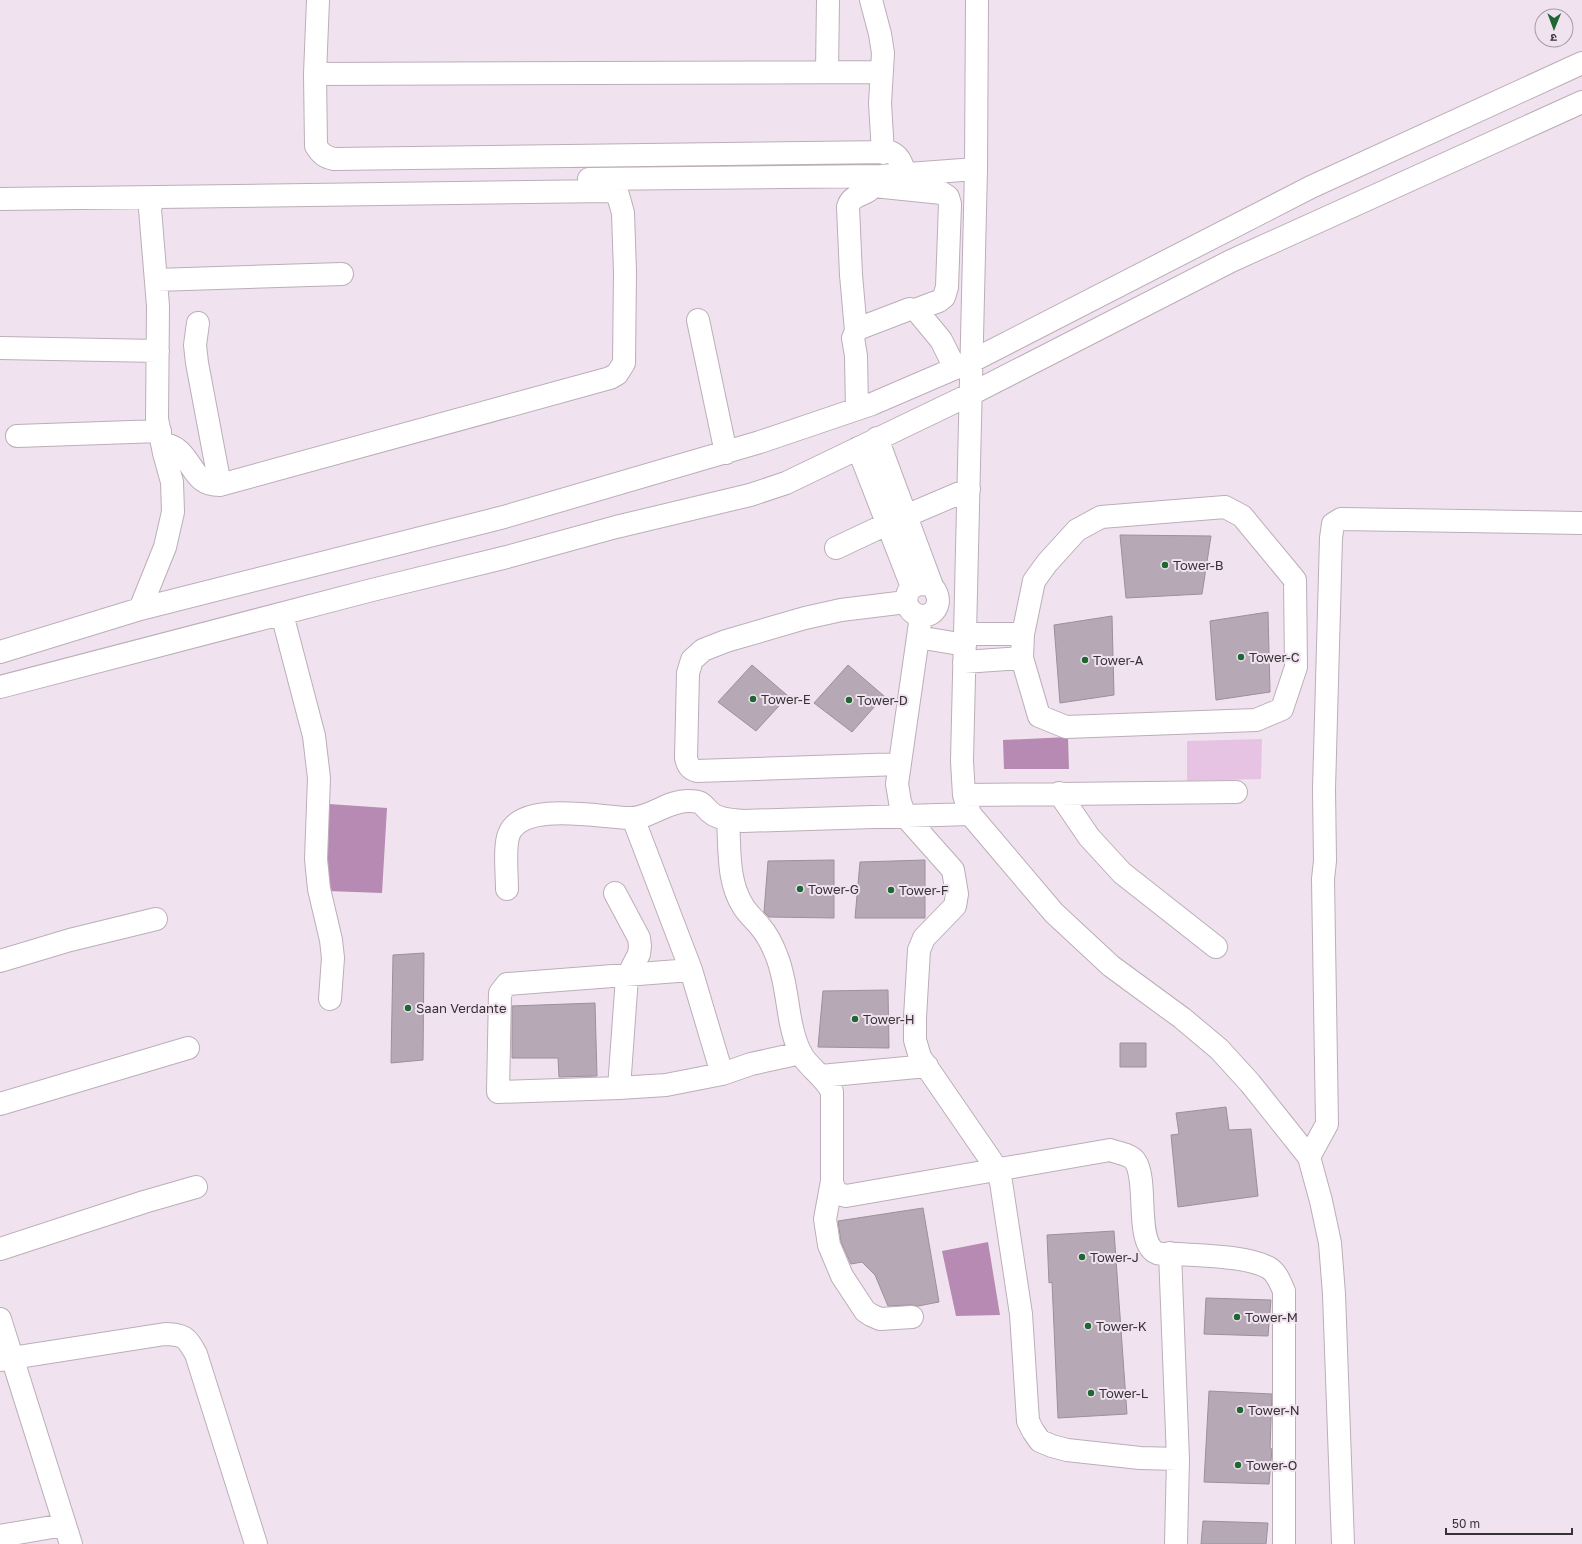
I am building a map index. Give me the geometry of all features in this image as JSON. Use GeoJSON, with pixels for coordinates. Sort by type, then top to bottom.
{"type":"FeatureCollection","features":[{"type":"Feature","properties":{"kind":"street"},"geometry":{"type":"LineString","coordinates":[[318,0],[315,74],[316,146],[320,153],[326,157],[334,159],[890,152],[895,154],[901,161],[905,174]]}},
{"type":"Feature","properties":{"kind":"street"},"geometry":{"type":"LineString","coordinates":[[827,72],[828,0]]}},
{"type":"Feature","properties":{"kind":"street"},"geometry":{"type":"LineString","coordinates":[[871,0],[880,34],[883,53],[880,103],[883,152]]}},
{"type":"Feature","properties":{"kind":"street"},"geometry":{"type":"LineString","coordinates":[[977,0],[976,169],[963,364],[971,394],[962,761],[967,804],[1054,913],[1111,966],[1182,1018],[1219,1049],[1250,1082],[1309,1157],[1322,1201],[1330,1243],[1334,1294],[1343,1544]]}},
{"type":"Feature","properties":{"kind":"street"},"geometry":{"type":"LineString","coordinates":[[0,652],[140,609],[504,517],[726,453],[857,409],[963,364],[1311,187],[1582,63]]}},
{"type":"Feature","properties":{"kind":"street"},"geometry":{"type":"LineString","coordinates":[[315,74],[882,72]]}},
{"type":"Feature","properties":{"kind":"street"},"geometry":{"type":"LineString","coordinates":[[0,687],[507,557],[616,527],[750,494],[786,483],[971,394],[1231,261],[1582,102]]}},
{"type":"Feature","properties":{"kind":"street"},"geometry":{"type":"LineString","coordinates":[[856,331],[907,310],[915,310],[939,301],[944,297],[947,288],[950,204],[948,197],[942,193],[873,179],[866,167],[875,155],[883,152]]}},
{"type":"Feature","properties":{"kind":"street"},"geometry":{"type":"LineString","coordinates":[[578,179],[873,179],[905,174],[976,169]]}},
{"type":"Feature","properties":{"kind":"street"},"geometry":{"type":"LineString","coordinates":[[857,409],[856,356],[853,338],[856,331],[851,275],[848,207],[849,201],[869,191],[873,179]]}},
{"type":"Feature","properties":{"kind":"street"},"geometry":{"type":"LineString","coordinates":[[0,199],[609,191],[618,195],[624,213],[624,363],[617,374],[610,378],[220,485],[209,485],[202,481],[178,450],[161,437],[17,436]]}},
{"type":"Feature","properties":{"kind":"street"},"geometry":{"type":"LineString","coordinates":[[140,609],[165,547],[173,512],[172,482],[157,419],[158,306],[150,209],[153,198]]}},
{"type":"Feature","properties":{"kind":"street"},"geometry":{"type":"LineString","coordinates":[[156,280],[342,274]]}},
{"type":"Feature","properties":{"kind":"street"},"geometry":{"type":"LineString","coordinates":[[915,310],[932,327],[941,340],[963,364]]}},
{"type":"Feature","properties":{"kind":"street"},"geometry":{"type":"LineString","coordinates":[[698,320],[726,453]]}},
{"type":"Feature","properties":{"kind":"street"},"geometry":{"type":"LineString","coordinates":[[198,323],[195,345],[197,363],[220,485]]}},
{"type":"Feature","properties":{"kind":"street"},"geometry":{"type":"LineString","coordinates":[[0,348],[158,351]]}},
{"type":"Feature","properties":{"kind":"street"},"geometry":{"type":"LineString","coordinates":[[868,443],[897,520],[918,598],[918,637],[897,784],[900,802],[905,816],[953,870],[957,894],[955,906],[924,938],[919,950],[915,1010],[915,1040],[920,1057],[997,1169],[1001,1182],[1021,1314],[1028,1421],[1040,1441],[1067,1450],[1140,1458],[1178,1459]]}},
{"type":"Feature","properties":{"kind":"street"},"geometry":{"type":"LineString","coordinates":[[836,548],[969,489]]}},
{"type":"Feature","properties":{"kind":"street"},"geometry":{"type":"LineString","coordinates":[[1225,507],[1242,516],[1295,580],[1296,667],[1282,709],[1256,720],[1066,727],[1039,716],[1022,658],[1023,634],[1034,581],[1047,563],[1077,530],[1101,517],[1225,507]]}},
{"type":"Feature","properties":{"kind":"street"},"geometry":{"type":"LineString","coordinates":[[1309,1157],[1328,1124],[1323,879],[1325,861],[1324,789],[1333,524],[1341,519],[1582,523]]}},
{"type":"Feature","properties":{"kind":"street"},"geometry":{"type":"LineString","coordinates":[[918,598],[841,610],[805,618],[726,641],[703,650],[692,660],[688,673],[686,758],[688,765],[692,770],[703,803],[713,814],[728,820],[743,821],[905,816],[967,804],[1059,793],[1236,792]]}},
{"type":"Feature","properties":{"kind":"street"},"geometry":{"type":"LineString","coordinates":[[282,614],[317,752],[319,778],[316,859],[319,889],[331,940],[333,958],[330,999]]}},
{"type":"Feature","properties":{"kind":"street"},"geometry":{"type":"LineString","coordinates":[[965,647],[1023,634]]}},
{"type":"Feature","properties":{"kind":"street"},"geometry":{"type":"LineString","coordinates":[[918,637],[1022,658]]}},
{"type":"Feature","properties":{"kind":"street"},"geometry":{"type":"LineString","coordinates":[[692,770],[900,764]]}},
{"type":"Feature","properties":{"kind":"street"},"geometry":{"type":"LineString","coordinates":[[1059,793],[1089,837],[1122,873],[1216,947]]}},
{"type":"Feature","properties":{"kind":"street"},"geometry":{"type":"LineString","coordinates":[[507,889],[507,842],[509,834],[515,824],[525,819],[551,812],[633,818],[688,800],[703,803]]}},
{"type":"Feature","properties":{"kind":"street"},"geometry":{"type":"LineString","coordinates":[[633,818],[691,970],[722,1074]]}},
{"type":"Feature","properties":{"kind":"street"},"geometry":{"type":"LineString","coordinates":[[728,820],[732,879],[736,894],[760,927],[777,955],[784,978],[795,1037],[801,1053],[829,1085],[833,1100],[832,1181],[825,1219],[829,1245],[842,1276],[865,1311],[880,1319],[912,1317]]}},
{"type":"Feature","properties":{"kind":"street"},"geometry":{"type":"LineString","coordinates":[[615,893],[639,938],[640,946],[639,954],[628,975],[625,990],[618,1088]]}},
{"type":"Feature","properties":{"kind":"street"},"geometry":{"type":"LineString","coordinates":[[0,961],[70,940],[156,919]]}},
{"type":"Feature","properties":{"kind":"street"},"geometry":{"type":"LineString","coordinates":[[691,970],[507,984],[500,992],[498,1092],[666,1085],[722,1074],[751,1064],[801,1053]]}},
{"type":"Feature","properties":{"kind":"street"},"geometry":{"type":"LineString","coordinates":[[0,1104],[188,1048]]}},
{"type":"Feature","properties":{"kind":"street"},"geometry":{"type":"LineString","coordinates":[[821,1076],[927,1066]]}},
{"type":"Feature","properties":{"kind":"street"},"geometry":{"type":"LineString","coordinates":[[832,1181],[835,1191],[840,1195],[846,1196],[1110,1150],[1134,1160],[1140,1176],[1145,1232],[1149,1246],[1157,1253],[1221,1257],[1248,1261],[1269,1268],[1278,1277],[1284,1290],[1284,1544]]}},
{"type":"Feature","properties":{"kind":"street"},"geometry":{"type":"LineString","coordinates":[[0,1249],[196,1186]]}},
{"type":"Feature","properties":{"kind":"street"},"geometry":{"type":"LineString","coordinates":[[1170,1253],[1178,1459],[1176,1544]]}},
{"type":"Feature","properties":{"kind":"street"},"geometry":{"type":"LineString","coordinates":[[0,1319],[6,1359],[67,1534],[0,1536]]}},
{"type":"Feature","properties":{"kind":"street"},"geometry":{"type":"LineString","coordinates":[[6,1359],[165,1334],[180,1335],[189,1342],[196,1354],[256,1544]]}},
{"type":"Feature","properties":{"kind":"shaded area"},"geometry":{"type":"Polygon","coordinates":[[[1068,737],[1069,769],[1004,769],[1003,740],[1068,737]]]}},
{"type":"Feature","properties":{"kind":"shaded area"},"geometry":{"type":"Polygon","coordinates":[[[1262,739],[1261,779],[1187,781],[1187,741],[1262,739]]]}},
{"type":"Feature","properties":{"kind":"shaded area"},"geometry":{"type":"Polygon","coordinates":[[[329,804],[387,808],[382,893],[327,891],[329,804]]]}},
{"type":"Feature","properties":{"kind":"shaded area"},"geometry":{"type":"Polygon","coordinates":[[[988,1242],[1000,1315],[956,1316],[942,1251],[988,1242]]]}},
{"type":"Feature","properties":{"kind":"building","name":"Tower-B"},"geometry":{"type":"Polygon","coordinates":[[[1120,535],[1211,536],[1202,594],[1126,598],[1120,535]]]}},
{"type":"Feature","properties":{"kind":"building","name":"Tower-C"},"geometry":{"type":"Polygon","coordinates":[[[1268,612],[1270,692],[1216,700],[1210,621],[1268,612]]]}},
{"type":"Feature","properties":{"kind":"building","name":"Tower-A"},"geometry":{"type":"Polygon","coordinates":[[[1112,616],[1114,695],[1060,703],[1054,625],[1112,616]]]}},
{"type":"Feature","properties":{"kind":"building","name":"Tower-E"},"geometry":{"type":"Polygon","coordinates":[[[752,665],[788,696],[756,731],[718,702],[752,665]]]}},
{"type":"Feature","properties":{"kind":"building","name":"Tower-D"},"geometry":{"type":"Polygon","coordinates":[[[848,665],[884,696],[852,732],[814,703],[848,665]]]}},
{"type":"Feature","properties":{"kind":"building","name":"Tower-G"},"geometry":{"type":"Polygon","coordinates":[[[834,860],[834,918],[769,917],[764,912],[768,861],[834,860]]]}},
{"type":"Feature","properties":{"kind":"building","name":"Tower-F"},"geometry":{"type":"Polygon","coordinates":[[[925,860],[925,918],[855,918],[860,862],[925,860]]]}},
{"type":"Feature","properties":{"kind":"building","name":"Saan Verdante"},"geometry":{"type":"Polygon","coordinates":[[[424,953],[423,1060],[391,1063],[393,955],[424,953]]]}},
{"type":"Feature","properties":{"kind":"building","name":"Tower-H"},"geometry":{"type":"Polygon","coordinates":[[[888,990],[889,1048],[818,1047],[823,991],[888,990]]]}},
{"type":"Feature","properties":{"kind":"building"},"geometry":{"type":"Polygon","coordinates":[[[595,1003],[597,1076],[559,1077],[558,1058],[512,1058],[512,1006],[595,1003]]]}},
{"type":"Feature","properties":{"kind":"building"},"geometry":{"type":"Polygon","coordinates":[[[1120,1043],[1146,1043],[1146,1067],[1120,1067],[1120,1043]]]}},
{"type":"Feature","properties":{"kind":"building"},"geometry":{"type":"Polygon","coordinates":[[[1226,1107],[1229,1130],[1251,1129],[1258,1196],[1178,1207],[1171,1135],[1179,1134],[1176,1113],[1226,1107]]]}},
{"type":"Feature","properties":{"kind":"building"},"geometry":{"type":"Polygon","coordinates":[[[923,1208],[939,1302],[918,1306],[888,1306],[875,1275],[862,1262],[851,1264],[841,1242],[838,1221],[923,1208]]]}},
{"type":"Feature","properties":{"kind":"building"},"geometry":{"type":"Polygon","coordinates":[[[1114,1231],[1127,1414],[1058,1418],[1052,1282],[1049,1283],[1047,1235],[1114,1231]]]}},
{"type":"Feature","properties":{"kind":"building","name":"Tower-M"},"geometry":{"type":"Polygon","coordinates":[[[1206,1298],[1271,1300],[1268,1336],[1204,1334],[1206,1298]]]}},
{"type":"Feature","properties":{"kind":"building"},"geometry":{"type":"Polygon","coordinates":[[[1209,1391],[1272,1394],[1270,1448],[1272,1449],[1269,1484],[1204,1482],[1209,1391]]]}},
{"type":"Feature","properties":{"kind":"building"},"geometry":{"type":"Polygon","coordinates":[[[1203,1521],[1268,1523],[1266,1544],[1201,1544],[1203,1521]]]}},
{"type":"Feature","properties":{"kind":"place","name":"Tower-B"},"geometry":{"type":"Point","coordinates":[1165,565]}},
{"type":"Feature","properties":{"kind":"place","name":"Tower-C"},"geometry":{"type":"Point","coordinates":[1241,657]}},
{"type":"Feature","properties":{"kind":"place","name":"Tower-A"},"geometry":{"type":"Point","coordinates":[1085,660]}},
{"type":"Feature","properties":{"kind":"place","name":"Tower-E"},"geometry":{"type":"Point","coordinates":[753,699]}},
{"type":"Feature","properties":{"kind":"place","name":"Tower-D"},"geometry":{"type":"Point","coordinates":[849,700]}},
{"type":"Feature","properties":{"kind":"place","name":"Tower-G"},"geometry":{"type":"Point","coordinates":[800,889]}},
{"type":"Feature","properties":{"kind":"place","name":"Tower-F"},"geometry":{"type":"Point","coordinates":[891,890]}},
{"type":"Feature","properties":{"kind":"place","name":"Saan Verdante"},"geometry":{"type":"Point","coordinates":[408,1008]}},
{"type":"Feature","properties":{"kind":"place","name":"Tower-H"},"geometry":{"type":"Point","coordinates":[855,1019]}},
{"type":"Feature","properties":{"kind":"place","name":"Tower-J"},"geometry":{"type":"Point","coordinates":[1082,1257]}},
{"type":"Feature","properties":{"kind":"place","name":"Tower-M"},"geometry":{"type":"Point","coordinates":[1237,1317]}},
{"type":"Feature","properties":{"kind":"place","name":"Tower-K"},"geometry":{"type":"Point","coordinates":[1088,1326]}},
{"type":"Feature","properties":{"kind":"place","name":"Tower-L"},"geometry":{"type":"Point","coordinates":[1091,1393]}},
{"type":"Feature","properties":{"kind":"place","name":"Tower-N"},"geometry":{"type":"Point","coordinates":[1240,1410]}},
{"type":"Feature","properties":{"kind":"place","name":"Tower-O"},"geometry":{"type":"Point","coordinates":[1238,1465]}}]}
